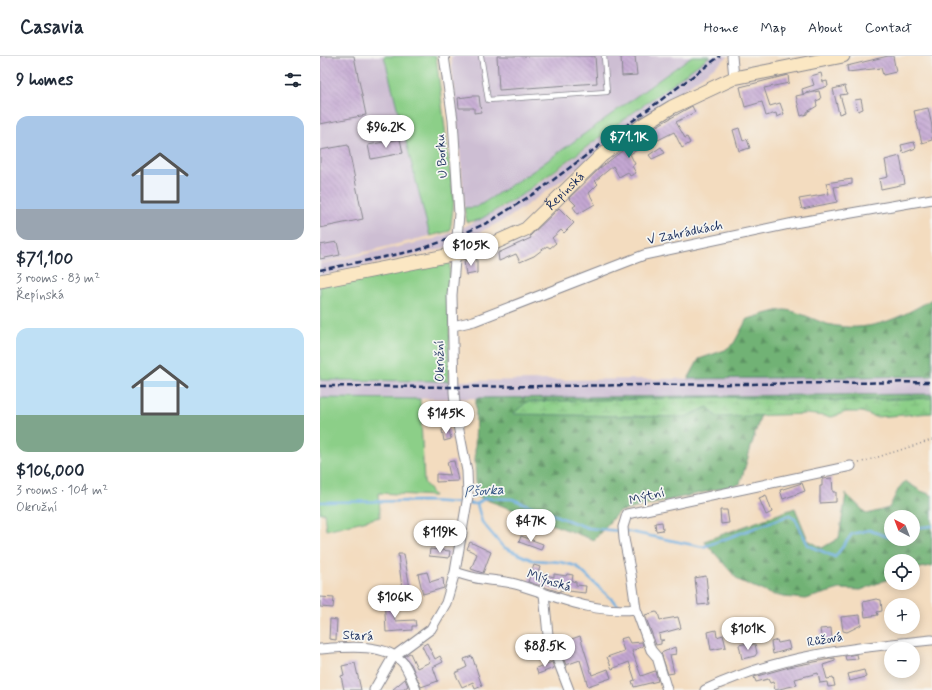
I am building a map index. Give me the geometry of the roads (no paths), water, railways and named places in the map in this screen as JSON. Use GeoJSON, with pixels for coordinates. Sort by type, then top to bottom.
{"type":"FeatureCollection","features":[{"type":"Feature","properties":{"kind":"street","name":"U Borku"},"geometry":{"type":"LineString","coordinates":[[444,56],[453,120],[459,202],[458,236],[455,254]]}},
{"type":"Feature","properties":{"kind":"street"},"geometry":{"type":"LineString","coordinates":[[732,56],[734,78]]}},
{"type":"Feature","properties":{"kind":"street","name":"Řepínská"},"geometry":{"type":"LineString","coordinates":[[320,281],[455,254],[492,245],[526,229],[601,156],[644,124],[672,106],[734,78],[843,56]]}},
{"type":"Feature","properties":{"kind":"street","name":"V Zahrádkách"},"geometry":{"type":"LineString","coordinates":[[453,326],[474,321],[644,255],[794,223],[932,199]]}},
{"type":"Feature","properties":{"kind":"street","name":"Okružní"},"geometry":{"type":"LineString","coordinates":[[374,690],[393,657],[431,629],[446,603],[455,572],[466,515],[468,496],[467,471],[456,415],[453,326],[455,254]]}},
{"type":"Feature","properties":{"kind":"street","name":"Mýtní"},"geometry":{"type":"LineString","coordinates":[[666,690],[656,657],[651,650],[636,609],[624,539],[623,527],[627,514],[851,466]]}},
{"type":"Feature","properties":{"kind":"street","name":"Mlýnská"},"geometry":{"type":"LineString","coordinates":[[455,572],[480,579],[517,584],[544,594],[595,608],[616,611],[636,609]]}},
{"type":"Feature","properties":{"kind":"street"},"geometry":{"type":"LineString","coordinates":[[544,594],[548,635],[569,690]]}},
{"type":"Feature","properties":{"kind":"street","name":"Růžová"},"geometry":{"type":"LineString","coordinates":[[705,690],[762,666],[790,659],[851,648],[932,640]]}},
{"type":"Feature","properties":{"kind":"street","name":"Stará"},"geometry":{"type":"LineString","coordinates":[[320,649],[370,648],[378,649],[393,657]]}},
{"type":"Feature","properties":{"kind":"street"},"geometry":{"type":"LineString","coordinates":[[393,657],[403,663],[416,690]]}},
{"type":"Feature","properties":{"kind":"lane"},"geometry":{"type":"LineString","coordinates":[[481,56],[488,100],[607,92],[604,56]]}},
{"type":"Feature","properties":{"kind":"waterway","name":"Pšovka"},"geometry":{"type":"LineString","coordinates":[[320,502],[426,501],[477,504],[485,498],[512,499],[588,528],[620,531]]}},
{"type":"Feature","properties":{"kind":"waterway"},"geometry":{"type":"LineString","coordinates":[[477,504],[482,522],[503,547],[532,560],[560,562],[576,566],[620,607]]}},
{"type":"Feature","properties":{"kind":"waterway","name":"Pšovka"},"geometry":{"type":"LineString","coordinates":[[626,531],[703,547],[790,515],[796,520],[808,545],[835,557],[852,534],[869,530],[884,535]]}},
{"type":"Feature","properties":{"kind":"waterway","name":"Pšovka"},"geometry":{"type":"LineString","coordinates":[[920,527],[932,526]]}},
{"type":"Feature","properties":{"kind":"railway"},"geometry":{"type":"LineString","coordinates":[[320,270],[418,250],[458,236],[489,222],[541,189],[720,56]]}},
{"type":"Feature","properties":{"kind":"railway"},"geometry":{"type":"LineString","coordinates":[[320,386],[454,387],[932,382]]}}]}
